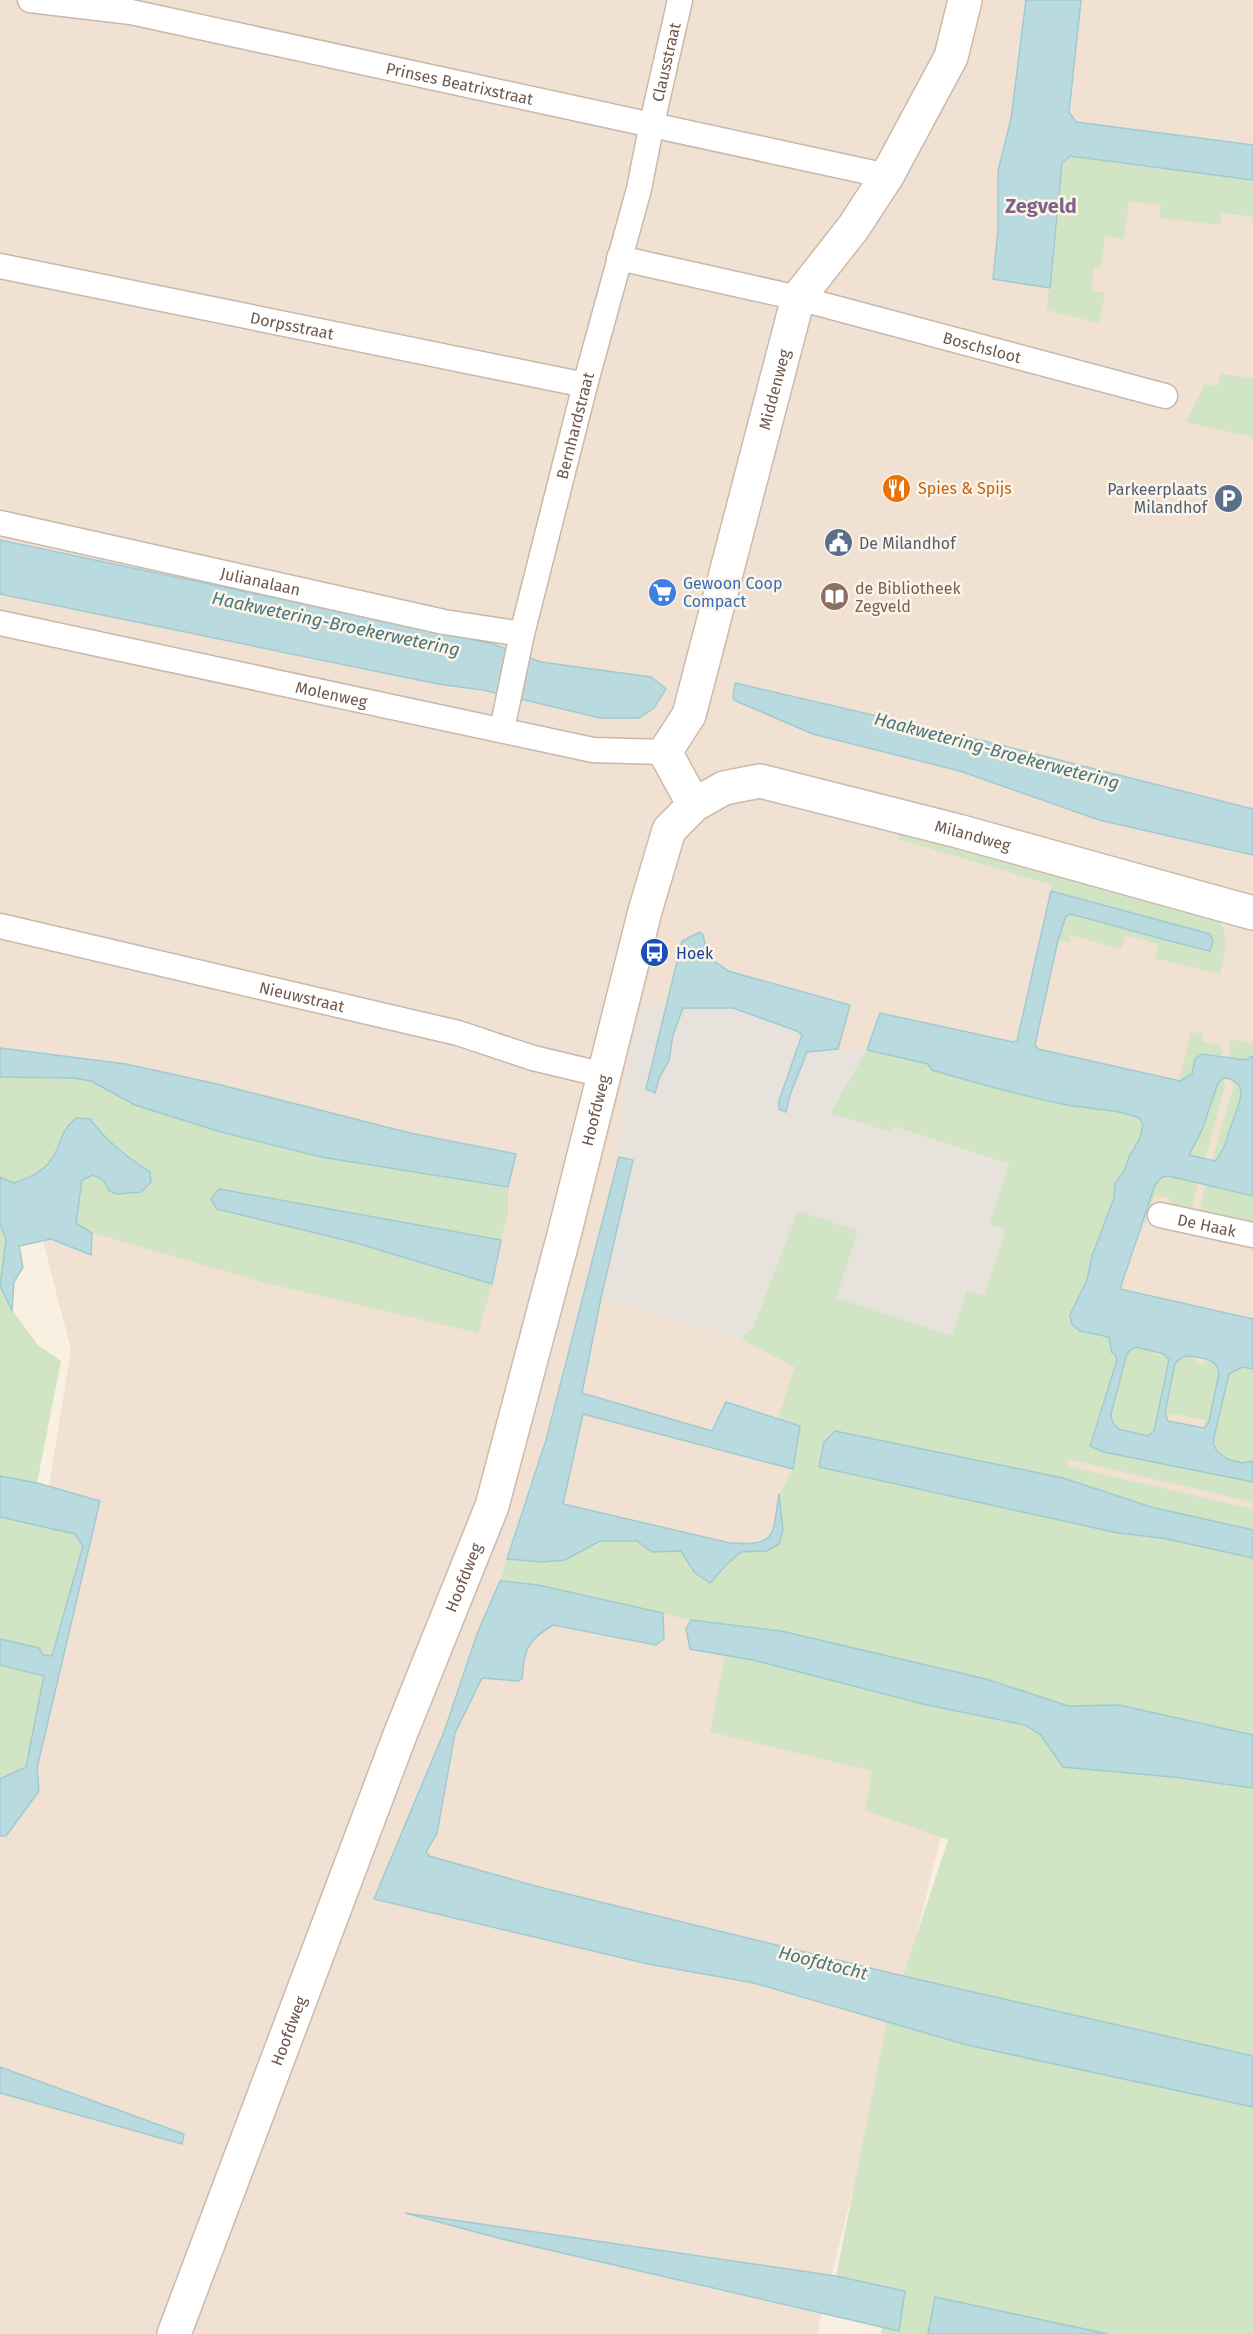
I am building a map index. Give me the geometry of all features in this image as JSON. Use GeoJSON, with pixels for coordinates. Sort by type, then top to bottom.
{"type":"FeatureCollection","features":[{"type":"Feature","properties":{"kind":"street","name":"Prinses Beatrixstraat"},"geometry":{"type":"LineString","coordinates":[[30,0],[133,6],[887,176]]}},
{"type":"Feature","properties":{"kind":"street","name":"Clausstraat"},"geometry":{"type":"LineString","coordinates":[[651,123],[680,0]]}},
{"type":"Feature","properties":{"kind":"street","name":"Middenweg"},"geometry":{"type":"LineString","coordinates":[[665,752],[689,715],[798,298],[853,228],[887,176],[951,57],[965,0]]}},
{"type":"Feature","properties":{"kind":"street","name":"Bernhardstraat"},"geometry":{"type":"LineString","coordinates":[[502,723],[585,385],[639,189],[651,123]]}},
{"type":"Feature","properties":{"kind":"street","name":"Boschsloot"},"geometry":{"type":"LineString","coordinates":[[619,258],[798,298],[1165,396]]}},
{"type":"Feature","properties":{"kind":"street","name":"Dorpsstraat"},"geometry":{"type":"LineString","coordinates":[[0,266],[585,385]]}},
{"type":"Feature","properties":{"kind":"street","name":"Julianalaan"},"geometry":{"type":"LineString","coordinates":[[0,524],[521,639]]}},
{"type":"Feature","properties":{"kind":"street","name":"Molenweg"},"geometry":{"type":"LineString","coordinates":[[0,623],[502,723],[593,750],[665,752]]}},
{"type":"Feature","properties":{"kind":"street"},"geometry":{"type":"LineString","coordinates":[[665,752],[694,805]]}},
{"type":"Feature","properties":{"kind":"street","name":"Milandweg"},"geometry":{"type":"LineString","coordinates":[[694,805],[724,788],[760,781],[958,831],[1253,913]]}},
{"type":"Feature","properties":{"kind":"street","name":"Hoofdweg"},"geometry":{"type":"LineString","coordinates":[[174,2334],[400,1735],[492,1506],[645,911],[669,830],[694,805]]}},
{"type":"Feature","properties":{"kind":"street","name":"Nieuwstraat"},"geometry":{"type":"LineString","coordinates":[[0,926],[458,1033],[533,1058],[604,1075]]}},
{"type":"Feature","properties":{"kind":"street","name":"De Haak"},"geometry":{"type":"LineString","coordinates":[[1160,1215],[1253,1235]]}},
{"type":"Feature","properties":{"kind":"shaded area"},"geometry":{"type":"Polygon","coordinates":[[[0,0],[1253,0],[1253,1520],[1032,1471],[817,2334],[0,2334],[0,1773],[4,1763],[71,1350],[23,1162],[0,1161],[0,0]]]}},
{"type":"Feature","properties":{"kind":"shaded area"},"geometry":{"type":"Polygon","coordinates":[[[640,1006],[733,1008],[797,1031],[802,1035],[793,1056],[778,1106],[786,1112],[807,1052],[867,1050],[830,1113],[890,1132],[892,1126],[1009,1164],[989,1224],[1006,1229],[984,1296],[967,1291],[952,1336],[836,1298],[798,1212],[753,1328],[741,1339],[601,1298],[633,1160],[619,1157],[624,1080],[640,1006]]]}},
{"type":"Feature","properties":{"kind":"green space"},"geometry":{"type":"Polygon","coordinates":[[[1070,156],[1253,180],[1253,217],[1222,213],[1220,225],[1159,218],[1161,205],[1129,201],[1124,239],[1105,236],[1101,267],[1094,267],[1091,291],[1105,293],[1099,323],[1047,310],[1062,163],[1070,156]]]}},
{"type":"Feature","properties":{"kind":"green space"},"geometry":{"type":"Polygon","coordinates":[[[1220,374],[1253,378],[1253,437],[1186,422],[1205,384],[1218,386],[1220,374]]]}},
{"type":"Feature","properties":{"kind":"green space"},"geometry":{"type":"Polygon","coordinates":[[[899,831],[1219,920],[1226,940],[1220,974],[1155,958],[1158,944],[1125,935],[1121,949],[1070,935],[1069,943],[1058,940],[1064,918],[1070,914],[1210,951],[1213,941],[1210,934],[1051,891],[1052,885],[898,839],[899,831]]]}},
{"type":"Feature","properties":{"kind":"green space"},"geometry":{"type":"Polygon","coordinates":[[[1191,1032],[1203,1034],[1202,1041],[1221,1046],[1222,1056],[1206,1054],[1195,1059],[1192,1074],[1179,1081],[1191,1032]]]}},
{"type":"Feature","properties":{"kind":"green space"},"geometry":{"type":"Polygon","coordinates":[[[1231,1039],[1253,1044],[1253,1056],[1245,1060],[1230,1058],[1231,1039]]]}},
{"type":"Feature","properties":{"kind":"green space"},"geometry":{"type":"Polygon","coordinates":[[[867,1050],[928,1064],[1069,1105],[1093,1107],[1139,1118],[1143,1124],[1140,1138],[1114,1189],[1114,1198],[1092,1256],[1087,1279],[1070,1315],[1109,1337],[1117,1360],[1090,1441],[1093,1448],[1104,1452],[1253,1482],[1253,1502],[1068,1459],[1066,1466],[1253,1509],[1253,1530],[1151,1507],[1063,1478],[835,1431],[819,1467],[1118,1533],[1162,1538],[1253,1558],[1253,1735],[1119,1705],[1068,1706],[986,1679],[781,1631],[691,1620],[538,1585],[500,1581],[507,1559],[542,1562],[565,1560],[600,1541],[637,1541],[652,1552],[681,1551],[694,1572],[710,1583],[741,1552],[767,1551],[783,1530],[779,1494],[793,1469],[800,1426],[778,1419],[795,1367],[741,1339],[753,1328],[798,1211],[858,1231],[836,1298],[952,1336],[967,1291],[984,1296],[1006,1230],[989,1224],[1009,1164],[893,1126],[890,1132],[830,1113],[867,1050]]]}},
{"type":"Feature","properties":{"kind":"green space"},"geometry":{"type":"Polygon","coordinates":[[[0,1077],[73,1078],[91,1081],[135,1105],[221,1132],[321,1157],[508,1187],[508,1213],[501,1240],[219,1189],[353,1242],[492,1284],[478,1333],[266,1283],[92,1233],[76,1223],[82,1180],[93,1175],[103,1180],[109,1191],[150,1172],[133,1161],[103,1135],[90,1119],[65,1127],[53,1156],[35,1173],[14,1183],[0,1177],[0,1077]]]}},
{"type":"Feature","properties":{"kind":"green space"},"geometry":{"type":"Polygon","coordinates":[[[1224,1078],[1225,1086],[1205,1159],[1189,1154],[1202,1130],[1218,1083],[1224,1078]]]}},
{"type":"Feature","properties":{"kind":"green space"},"geometry":{"type":"Polygon","coordinates":[[[1232,1079],[1240,1084],[1244,1096],[1230,1127],[1223,1152],[1215,1161],[1212,1161],[1233,1088],[1232,1079]]]}},
{"type":"Feature","properties":{"kind":"green space"},"geometry":{"type":"Polygon","coordinates":[[[1169,1176],[1198,1183],[1191,1210],[1174,1207],[1168,1198],[1155,1195],[1146,1223],[1143,1222],[1155,1185],[1162,1177],[1169,1176]]]}},
{"type":"Feature","properties":{"kind":"green space"},"geometry":{"type":"Polygon","coordinates":[[[1206,1185],[1253,1196],[1253,1224],[1199,1212],[1206,1185]]]}},
{"type":"Feature","properties":{"kind":"green space"},"geometry":{"type":"Polygon","coordinates":[[[0,1224],[6,1240],[0,1286],[0,1224]]]}},
{"type":"Feature","properties":{"kind":"green space"},"geometry":{"type":"Polygon","coordinates":[[[0,1286],[12,1310],[38,1345],[61,1361],[37,1483],[0,1476],[0,1286]]]}},
{"type":"Feature","properties":{"kind":"green space"},"geometry":{"type":"Polygon","coordinates":[[[1136,1347],[1153,1351],[1153,1354],[1161,1356],[1164,1354],[1169,1359],[1154,1431],[1148,1436],[1118,1429],[1112,1421],[1111,1414],[1126,1357],[1129,1351],[1136,1347]]]}},
{"type":"Feature","properties":{"kind":"green space"},"geometry":{"type":"Polygon","coordinates":[[[1184,1356],[1196,1358],[1195,1363],[1204,1365],[1205,1359],[1217,1365],[1219,1373],[1209,1422],[1205,1426],[1205,1420],[1170,1413],[1167,1421],[1165,1414],[1175,1363],[1184,1356]]]}},
{"type":"Feature","properties":{"kind":"green space"},"geometry":{"type":"Polygon","coordinates":[[[1242,1367],[1253,1369],[1253,1461],[1249,1463],[1232,1461],[1221,1454],[1216,1445],[1214,1433],[1227,1377],[1232,1371],[1242,1367]]]}},
{"type":"Feature","properties":{"kind":"green space"},"geometry":{"type":"Polygon","coordinates":[[[0,1517],[76,1534],[83,1546],[52,1656],[43,1655],[39,1648],[0,1639],[0,1517]]]}},
{"type":"Feature","properties":{"kind":"green space"},"geometry":{"type":"Polygon","coordinates":[[[725,1655],[753,1660],[927,1705],[1025,1725],[1040,1734],[1064,1767],[1173,1777],[1253,1788],[1253,2056],[903,1976],[948,1840],[865,1810],[872,1771],[710,1732],[725,1655]]]}},
{"type":"Feature","properties":{"kind":"green space"},"geometry":{"type":"Polygon","coordinates":[[[0,1665],[45,1676],[26,1767],[0,1779],[0,1665]]]}},
{"type":"Feature","properties":{"kind":"green space"},"geometry":{"type":"Polygon","coordinates":[[[887,2021],[967,2045],[1253,2107],[1253,2334],[1108,2334],[935,2297],[928,2334],[881,2334],[882,2327],[899,2331],[836,2276],[887,2021]]]}},
{"type":"Feature","properties":{"kind":"water"},"geometry":{"type":"Polygon","coordinates":[[[1026,0],[1081,0],[1069,112],[1076,122],[1253,145],[1253,180],[1070,156],[1062,163],[1050,288],[993,279],[998,230],[998,171],[1011,119],[1026,0]]]}},
{"type":"Feature","properties":{"kind":"water","name":"Haakwetering-Broekerwetering"},"geometry":{"type":"Polygon","coordinates":[[[0,540],[493,644],[541,662],[651,677],[666,689],[654,708],[639,718],[600,718],[483,690],[438,684],[0,594],[0,540]]]}},
{"type":"Feature","properties":{"kind":"water","name":"Haakwetering-Broekerwetering"},"geometry":{"type":"Polygon","coordinates":[[[735,683],[980,740],[1253,809],[1253,855],[1099,820],[960,771],[813,734],[736,701],[733,698],[735,683]]]}},
{"type":"Feature","properties":{"kind":"water"},"geometry":{"type":"Polygon","coordinates":[[[1051,891],[1210,934],[1213,941],[1210,951],[1070,914],[1066,916],[1058,940],[1035,1045],[1038,1049],[1180,1081],[1192,1074],[1195,1059],[1202,1054],[1245,1060],[1253,1056],[1253,1196],[1169,1176],[1162,1177],[1155,1185],[1120,1289],[1253,1319],[1253,1369],[1242,1367],[1229,1374],[1214,1445],[1217,1451],[1227,1459],[1242,1463],[1253,1461],[1253,1482],[1104,1452],[1090,1446],[1117,1360],[1115,1354],[1112,1353],[1109,1337],[1080,1331],[1072,1324],[1070,1315],[1087,1280],[1092,1256],[1114,1198],[1115,1184],[1140,1138],[1143,1125],[1139,1118],[1016,1093],[932,1070],[928,1064],[867,1050],[880,1013],[1017,1041],[1051,891]],[[1224,1078],[1218,1083],[1202,1130],[1189,1155],[1215,1161],[1223,1149],[1241,1096],[1238,1084],[1224,1078]],[[1136,1347],[1129,1351],[1111,1414],[1112,1421],[1118,1429],[1148,1436],[1154,1431],[1169,1360],[1164,1354],[1136,1347]],[[1184,1356],[1175,1363],[1165,1413],[1168,1421],[1204,1428],[1209,1422],[1219,1373],[1217,1368],[1211,1361],[1195,1357],[1184,1356]]]}},
{"type":"Feature","properties":{"kind":"water"},"geometry":{"type":"Polygon","coordinates":[[[700,932],[711,958],[731,972],[850,1005],[838,1049],[807,1052],[790,1095],[786,1112],[779,1109],[779,1101],[802,1035],[797,1031],[733,1008],[683,1008],[673,1035],[669,1061],[660,1076],[655,1093],[646,1089],[682,941],[700,932]]]}},
{"type":"Feature","properties":{"kind":"water"},"geometry":{"type":"Polygon","coordinates":[[[0,1048],[126,1064],[217,1084],[410,1133],[516,1154],[508,1187],[321,1157],[221,1132],[135,1105],[91,1081],[73,1078],[0,1077],[0,1048]]]}},
{"type":"Feature","properties":{"kind":"water"},"geometry":{"type":"Polygon","coordinates":[[[76,1118],[90,1119],[103,1135],[133,1161],[150,1172],[151,1182],[141,1192],[117,1194],[109,1191],[103,1180],[93,1175],[82,1180],[76,1223],[92,1233],[91,1255],[51,1239],[19,1246],[23,1267],[14,1282],[12,1310],[0,1286],[6,1240],[0,1224],[0,1177],[14,1183],[44,1168],[55,1154],[66,1128],[76,1118]]]}},
{"type":"Feature","properties":{"kind":"water"},"geometry":{"type":"Polygon","coordinates":[[[619,1157],[633,1160],[582,1393],[712,1431],[726,1402],[800,1426],[793,1469],[583,1414],[563,1504],[730,1543],[757,1543],[765,1540],[773,1529],[779,1494],[783,1530],[779,1544],[767,1551],[741,1552],[710,1583],[694,1572],[681,1551],[652,1552],[637,1541],[600,1541],[565,1560],[542,1562],[507,1559],[546,1440],[619,1157]]]}},
{"type":"Feature","properties":{"kind":"water"},"geometry":{"type":"Polygon","coordinates":[[[219,1189],[501,1240],[492,1284],[353,1242],[217,1209],[211,1199],[219,1189]]]}},
{"type":"Feature","properties":{"kind":"water"},"geometry":{"type":"Polygon","coordinates":[[[835,1431],[1063,1478],[1151,1507],[1253,1530],[1253,1558],[1162,1538],[1118,1533],[819,1467],[824,1442],[835,1431]]]}},
{"type":"Feature","properties":{"kind":"water"},"geometry":{"type":"Polygon","coordinates":[[[0,1476],[37,1483],[100,1501],[37,1768],[39,1791],[6,1836],[0,1836],[0,1779],[26,1767],[44,1676],[0,1665],[0,1639],[39,1648],[43,1655],[52,1656],[83,1546],[75,1534],[0,1517],[0,1476]]]}},
{"type":"Feature","properties":{"kind":"water","name":"Hoofdtocht"},"geometry":{"type":"Polygon","coordinates":[[[500,1581],[538,1585],[663,1613],[664,1639],[656,1645],[553,1625],[537,1636],[528,1647],[522,1679],[518,1681],[482,1678],[455,1733],[437,1833],[426,1852],[429,1856],[539,1887],[903,1976],[1253,2056],[1253,2107],[967,2045],[754,1983],[648,1964],[374,1899],[444,1732],[477,1634],[500,1581]]]}},
{"type":"Feature","properties":{"kind":"water"},"geometry":{"type":"Polygon","coordinates":[[[691,1620],[781,1631],[986,1679],[1068,1706],[1119,1705],[1253,1735],[1253,1788],[1173,1777],[1063,1767],[1040,1734],[1025,1725],[927,1705],[753,1660],[690,1649],[686,1629],[691,1620]]]}},
{"type":"Feature","properties":{"kind":"water"},"geometry":{"type":"Polygon","coordinates":[[[0,2067],[184,2134],[182,2144],[0,2093],[0,2067]]]}},
{"type":"Feature","properties":{"kind":"water"},"geometry":{"type":"Polygon","coordinates":[[[405,2213],[836,2276],[905,2291],[899,2331],[502,2239],[405,2213]]]}},
{"type":"Feature","properties":{"kind":"water"},"geometry":{"type":"Polygon","coordinates":[[[935,2297],[1108,2334],[928,2334],[935,2297]]]}},
{"type":"Feature","properties":{"kind":"place","name":"Spies & Spijs"},"geometry":{"type":"Point","coordinates":[897,488]}},
{"type":"Feature","properties":{"kind":"place","name":"Parkeerplaats Milandhof"},"geometry":{"type":"Point","coordinates":[1228,498]}},
{"type":"Feature","properties":{"kind":"place","name":"De Milandhof"},"geometry":{"type":"Point","coordinates":[838,543]}},
{"type":"Feature","properties":{"kind":"place","name":"Gewoon Coop Compact"},"geometry":{"type":"Point","coordinates":[662,592]}},
{"type":"Feature","properties":{"kind":"place","name":"de Bibliotheek Zegveld"},"geometry":{"type":"Point","coordinates":[834,597]}},
{"type":"Feature","properties":{"kind":"place","name":"Hoek"},"geometry":{"type":"Point","coordinates":[655,953]}},
{"type":"Feature","properties":{"kind":"district","name":"Zegveld"},"geometry":{"type":"Point","coordinates":[1041,206]}}]}
